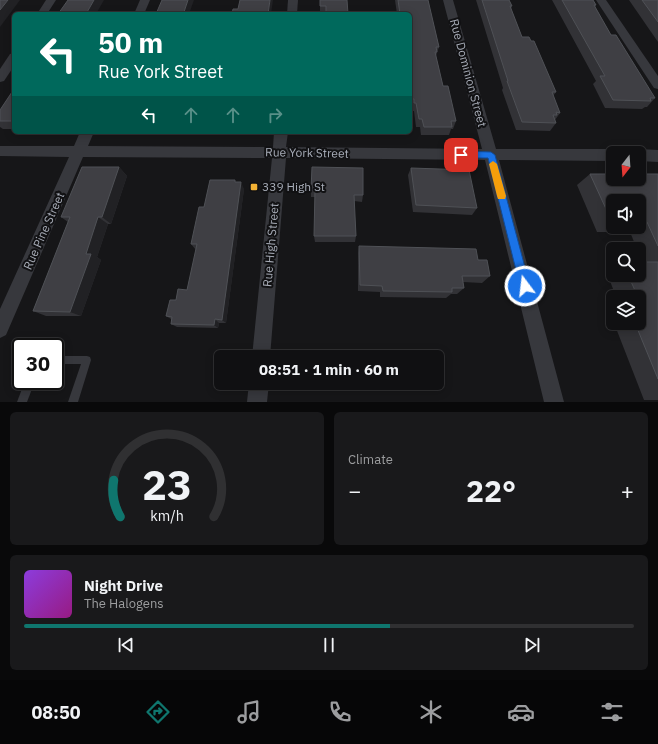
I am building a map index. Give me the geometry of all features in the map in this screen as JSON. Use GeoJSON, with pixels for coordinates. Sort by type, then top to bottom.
{"type":"FeatureCollection","features":[{"type":"Feature","properties":{"kind":"street"},"geometry":{"type":"LineString","coordinates":[[43,12],[51,0]]}},
{"type":"Feature","properties":{"kind":"street"},"geometry":{"type":"LineString","coordinates":[[140,12],[145,0]]}},
{"type":"Feature","properties":{"kind":"street"},"geometry":{"type":"LineString","coordinates":[[292,12],[293,0]]}},
{"type":"Feature","properties":{"kind":"street","name":"Rue Dominion Street"},"geometry":{"type":"LineString","coordinates":[[448,0],[491,155],[554,402]]}},
{"type":"Feature","properties":{"kind":"street"},"geometry":{"type":"LineString","coordinates":[[601,0],[658,85]]}},
{"type":"Feature","properties":{"kind":"street"},"geometry":{"type":"LineString","coordinates":[[0,78],[12,59]]}},
{"type":"Feature","properties":{"kind":"street","name":"Rue Pine Street"},"geometry":{"type":"LineString","coordinates":[[0,329],[86,134]]}},
{"type":"Feature","properties":{"kind":"street","name":"Rue High Street"},"geometry":{"type":"LineString","coordinates":[[262,350],[281,134]]}},
{"type":"Feature","properties":{"kind":"street","name":"Rue York Street"},"geometry":{"type":"LineString","coordinates":[[0,151],[606,155]]}},
{"type":"Feature","properties":{"kind":"street"},"geometry":{"type":"LineString","coordinates":[[646,156],[658,156]]}},
{"type":"Feature","properties":{"kind":"street"},"geometry":{"type":"LineString","coordinates":[[257,402],[258,390]]}},
{"type":"Feature","properties":{"kind":"lane"},"geometry":{"type":"LineString","coordinates":[[64,360],[87,360],[73,402]]}},
{"type":"Feature","properties":{"kind":"lane"},"geometry":{"type":"LineString","coordinates":[[22,402],[27,390]]}},
{"type":"Feature","properties":{"kind":"building"},"geometry":{"type":"Polygon","coordinates":[[[0,0],[8,0],[0,10],[0,0]]]}},
{"type":"Feature","properties":{"kind":"building"},"geometry":{"type":"Polygon","coordinates":[[[68,0],[94,0],[87,12],[59,12],[68,0]]]}},
{"type":"Feature","properties":{"kind":"building"},"geometry":{"type":"Polygon","coordinates":[[[162,0],[188,0],[184,12],[157,12],[162,0]]]}},
{"type":"Feature","properties":{"kind":"building"},"geometry":{"type":"Polygon","coordinates":[[[240,0],[270,0],[268,12],[232,12],[233,9],[238,9],[240,0]]]}},
{"type":"Feature","properties":{"kind":"building"},"geometry":{"type":"Polygon","coordinates":[[[320,0],[347,0],[348,12],[326,12],[326,6],[320,6],[320,0]]]}},
{"type":"Feature","properties":{"kind":"building"},"geometry":{"type":"Polygon","coordinates":[[[398,0],[428,0],[439,47],[436,47],[437,52],[435,52],[443,86],[448,86],[456,121],[451,121],[452,127],[424,127],[422,119],[419,119],[416,103],[414,103],[414,99],[412,99],[412,12],[400,12],[398,0]]]}},
{"type":"Feature","properties":{"kind":"building"},"geometry":{"type":"Polygon","coordinates":[[[482,0],[509,0],[522,37],[529,37],[531,41],[534,41],[556,92],[552,92],[560,113],[556,112],[557,115],[553,115],[556,123],[522,122],[507,81],[482,0]]]}},
{"type":"Feature","properties":{"kind":"building"},"geometry":{"type":"Polygon","coordinates":[[[562,0],[593,0],[596,5],[594,5],[611,35],[616,35],[655,98],[650,98],[651,101],[613,100],[600,76],[605,76],[562,0]]]}},
{"type":"Feature","properties":{"kind":"building"},"geometry":{"type":"Polygon","coordinates":[[[642,0],[658,0],[658,22],[642,0]]]}},
{"type":"Feature","properties":{"kind":"building"},"geometry":{"type":"Polygon","coordinates":[[[12,92],[12,121],[0,121],[0,110],[12,92]]]}},
{"type":"Feature","properties":{"kind":"building"},"geometry":{"type":"Polygon","coordinates":[[[82,167],[119,167],[102,217],[98,217],[86,254],[91,254],[70,312],[33,311],[70,217],[61,217],[82,167]]]}},
{"type":"Feature","properties":{"kind":"building"},"geometry":{"type":"Polygon","coordinates":[[[312,167],[363,168],[363,195],[354,195],[356,236],[314,236],[315,190],[311,190],[312,167]]]}},
{"type":"Feature","properties":{"kind":"building"},"geometry":{"type":"Polygon","coordinates":[[[411,168],[469,170],[477,208],[416,205],[411,168]]]}},
{"type":"Feature","properties":{"kind":"building"},"geometry":{"type":"Polygon","coordinates":[[[590,174],[606,174],[606,186],[646,186],[646,174],[658,174],[658,246],[646,222],[646,194],[606,194],[606,209],[590,174]]]}},
{"type":"Feature","properties":{"kind":"building"},"geometry":{"type":"Polygon","coordinates":[[[210,180],[235,180],[235,182],[241,182],[222,320],[215,319],[214,325],[171,324],[172,317],[166,316],[170,300],[176,300],[178,289],[187,290],[197,244],[191,244],[199,207],[204,207],[210,180]]]}},
{"type":"Feature","properties":{"kind":"building"},"geometry":{"type":"Polygon","coordinates":[[[359,246],[476,249],[478,260],[487,260],[490,276],[462,276],[464,288],[452,288],[452,292],[383,291],[382,286],[360,285],[359,246]]]}},
{"type":"Feature","properties":{"kind":"building"},"geometry":{"type":"Polygon","coordinates":[[[646,262],[658,262],[658,379],[638,330],[646,330],[646,290],[635,290],[631,282],[646,282],[646,262]]]}},
{"type":"Feature","properties":{"kind":"slow traffic"},"geometry":{"type":"LineString","coordinates":[[493,164],[501,196]]}},
{"type":"Feature","properties":{"kind":"place","name":"339 High St"},"geometry":{"type":"Point","coordinates":[254,187]}},
{"type":"Feature","properties":{"kind":"route"},"geometry":{"type":"LineString","coordinates":[[461,155],[491,155],[525,286]]}}]}
